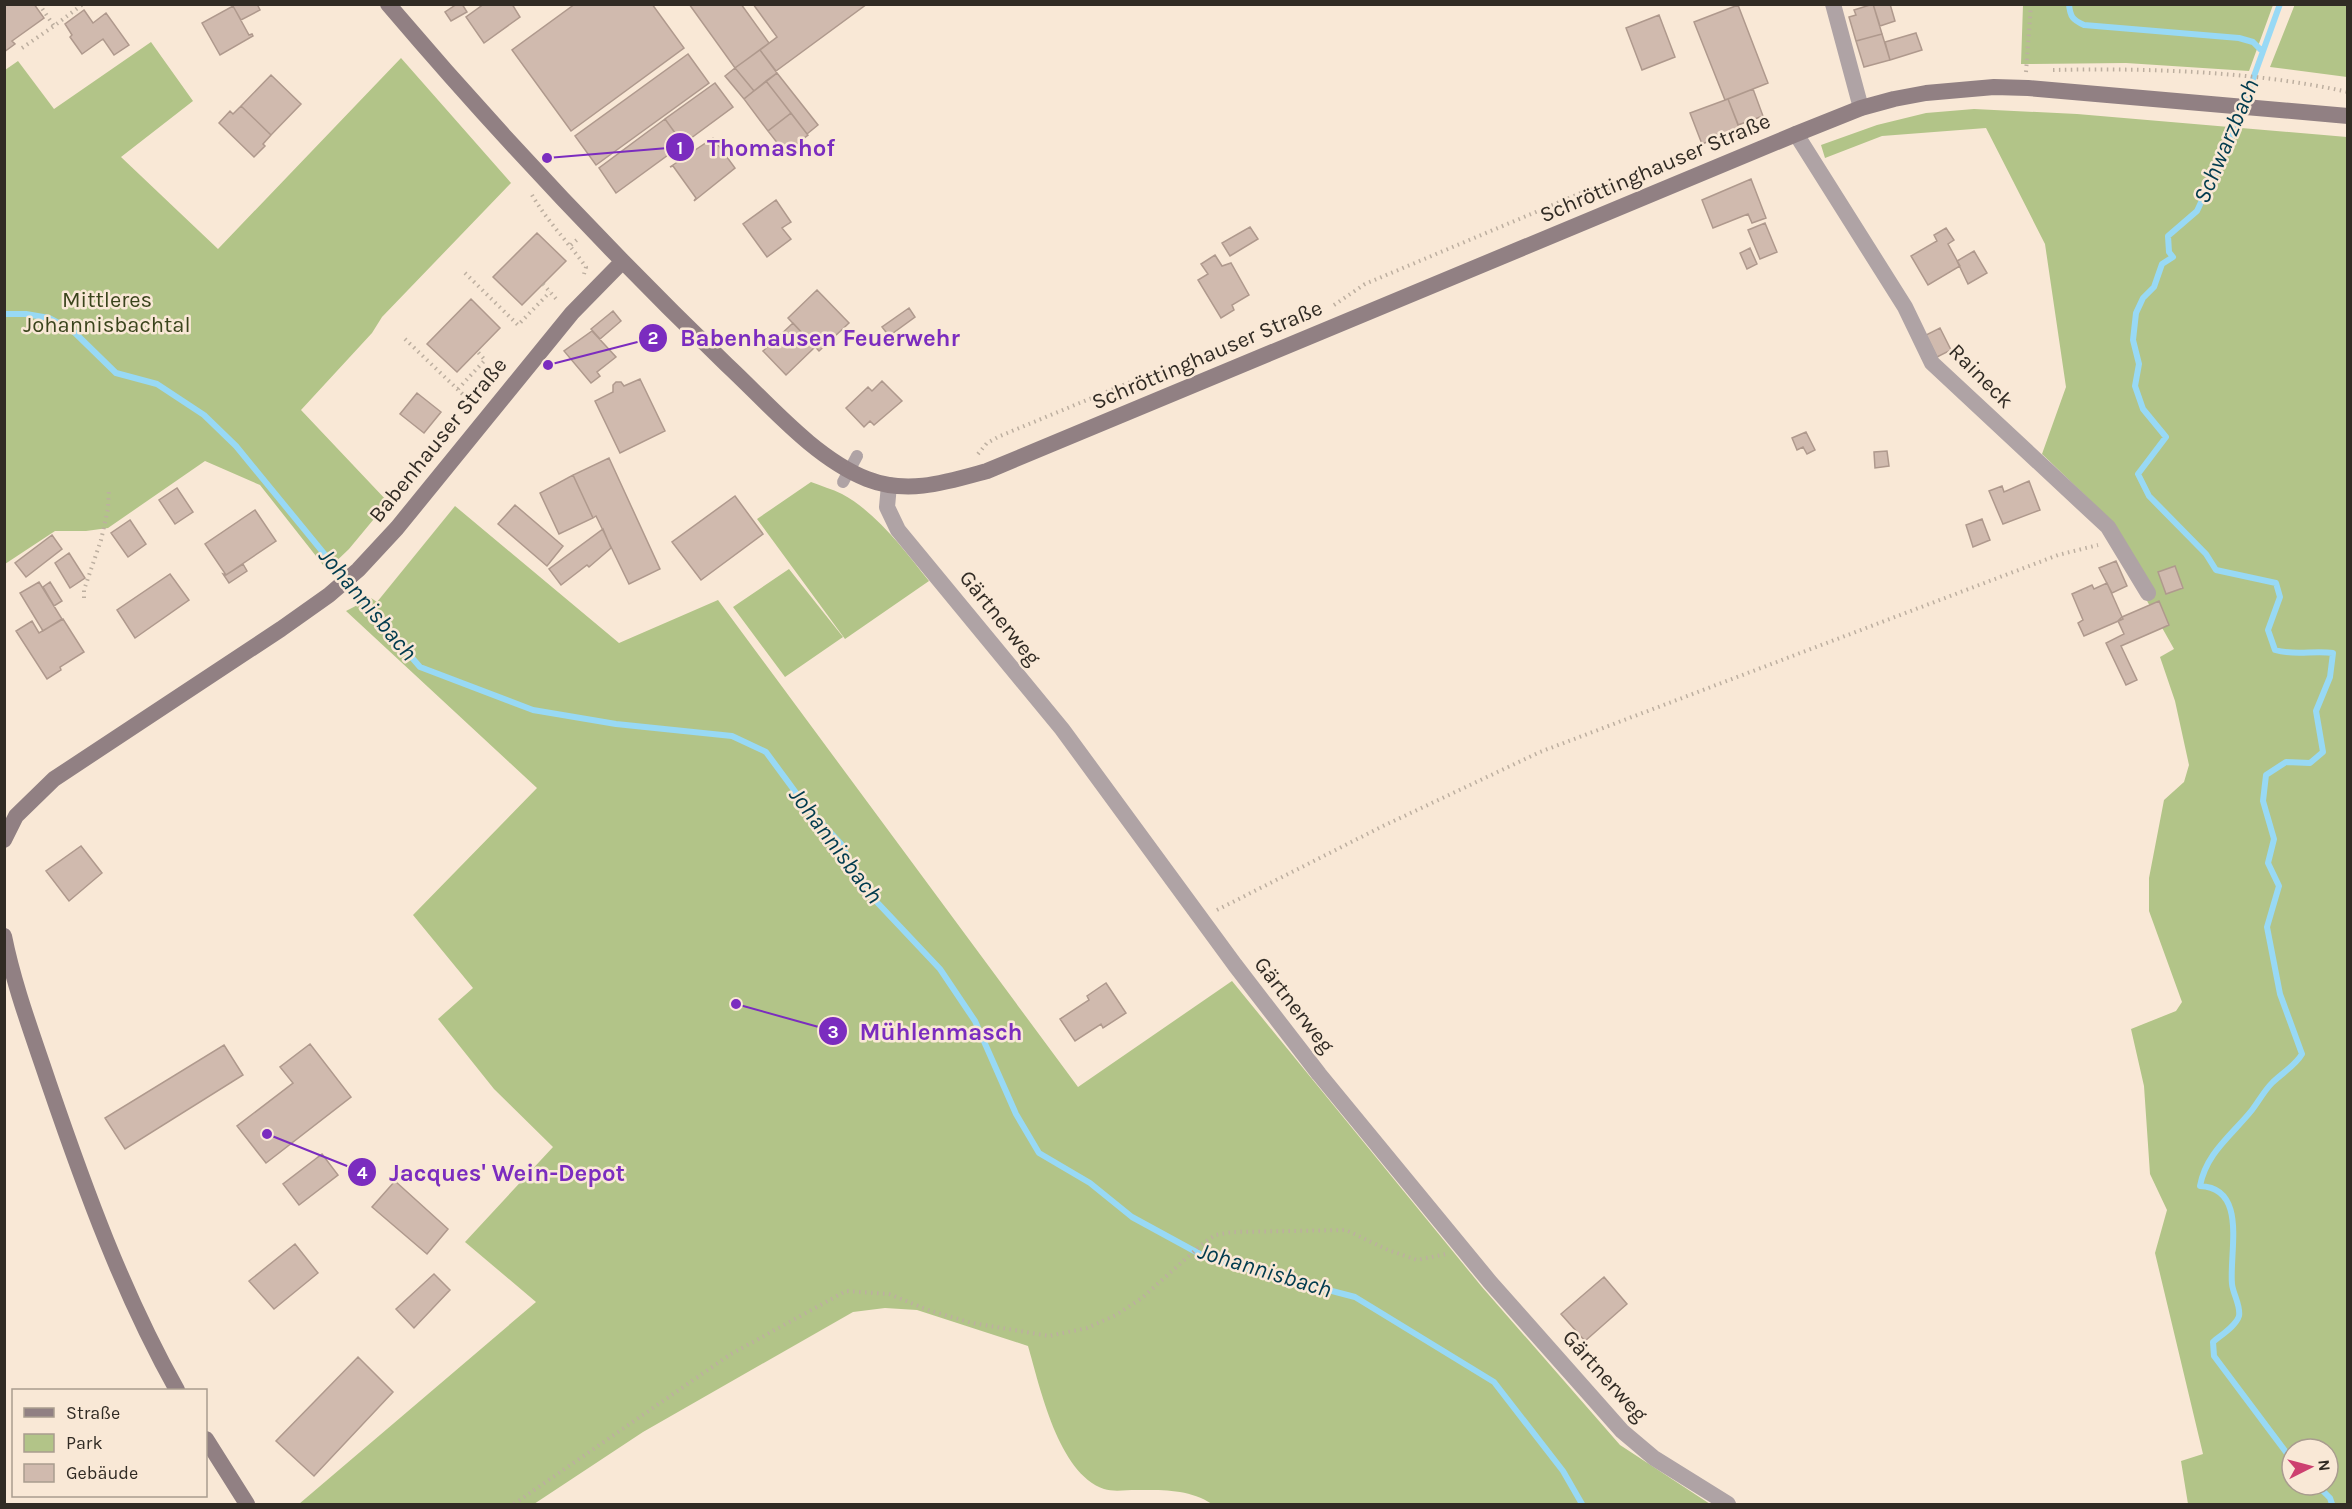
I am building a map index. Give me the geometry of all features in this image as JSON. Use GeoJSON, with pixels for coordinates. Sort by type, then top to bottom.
{"type":"FeatureCollection","features":[{"type":"Feature","properties":{"kind":"main road"},"geometry":{"type":"LineString","coordinates":[[388,4],[545,182],[622,262]]}},
{"type":"Feature","properties":{"kind":"main road","name":"Schröttinghauser Straße"},"geometry":{"type":"LineString","coordinates":[[622,262],[782,417],[828,456],[869,480],[905,487],[932,485],[987,471],[1861,108],[1926,93],[1965,88],[2025,88],[2348,116]]}},
{"type":"Feature","properties":{"kind":"main road","name":"Babenhauser Straße"},"geometry":{"type":"LineString","coordinates":[[6,832],[24,806],[54,779],[329,596],[358,570],[404,520],[558,329],[622,262]]}},
{"type":"Feature","properties":{"kind":"main road"},"geometry":{"type":"LineString","coordinates":[[4,936],[10,978],[75,1162],[138,1314],[176,1389]]}},
{"type":"Feature","properties":{"kind":"main road"},"geometry":{"type":"LineString","coordinates":[[207,1441],[247,1504]]}},
{"type":"Feature","properties":{"kind":"street"},"geometry":{"type":"LineString","coordinates":[[1833,4],[1861,108]]}},
{"type":"Feature","properties":{"kind":"street","name":"Raineck"},"geometry":{"type":"LineString","coordinates":[[1796,134],[1905,307],[1932,363],[2108,527],[2148,593]]}},
{"type":"Feature","properties":{"kind":"street","name":"Gärtnerweg"},"geometry":{"type":"LineString","coordinates":[[889,485],[886,507],[898,530],[1062,729],[1319,1074],[1498,1290],[1622,1431],[1654,1458],[1728,1504]]}},
{"type":"Feature","properties":{"kind":"path"},"geometry":{"type":"LineString","coordinates":[[39,4],[54,26]]}},
{"type":"Feature","properties":{"kind":"path"},"geometry":{"type":"LineString","coordinates":[[22,48],[83,4]]}},
{"type":"Feature","properties":{"kind":"path"},"geometry":{"type":"LineString","coordinates":[[2025,88],[2024,70],[2031,4]]}},
{"type":"Feature","properties":{"kind":"path"},"geometry":{"type":"LineString","coordinates":[[2024,70],[2038,70]]}},
{"type":"Feature","properties":{"kind":"path"},"geometry":{"type":"LineString","coordinates":[[2049,70],[2143,70],[2220,75],[2290,81],[2348,92]]}},
{"type":"Feature","properties":{"kind":"path"},"geometry":{"type":"LineString","coordinates":[[1329,309],[1365,284],[1588,190],[1630,186]]}},
{"type":"Feature","properties":{"kind":"path"},"geometry":{"type":"LineString","coordinates":[[465,273],[519,325],[550,292]]}},
{"type":"Feature","properties":{"kind":"path"},"geometry":{"type":"LineString","coordinates":[[543,284],[559,301]]}},
{"type":"Feature","properties":{"kind":"path"},"geometry":{"type":"LineString","coordinates":[[405,339],[475,406]]}},
{"type":"Feature","properties":{"kind":"path"},"geometry":{"type":"LineString","coordinates":[[458,389],[486,360],[477,351]]}},
{"type":"Feature","properties":{"kind":"path"},"geometry":{"type":"LineString","coordinates":[[970,459],[976,456],[987,443],[1000,436],[1157,371],[1189,368]]}},
{"type":"Feature","properties":{"kind":"path"},"geometry":{"type":"LineString","coordinates":[[84,598],[103,531],[109,488]]}},
{"type":"Feature","properties":{"kind":"path"},"geometry":{"type":"LineString","coordinates":[[1202,918],[1390,822],[1540,752],[2058,555],[2117,541]]}},
{"type":"Feature","properties":{"kind":"path"},"geometry":{"type":"LineString","coordinates":[[514,1504],[731,1354],[846,1291],[889,1294],[932,1311],[972,1323],[1049,1336],[1087,1328],[1116,1314],[1142,1298],[1186,1256],[1215,1235],[1233,1232],[1346,1230],[1388,1250],[1417,1260],[1465,1249]]}},
{"type":"Feature","properties":{"kind":"green space"},"geometry":{"type":"Polygon","coordinates":[[[2023,4],[2273,5],[2249,71],[2126,63],[2021,64],[2023,4]]]}},
{"type":"Feature","properties":{"kind":"green space"},"geometry":{"type":"Polygon","coordinates":[[[2295,4],[2347,5],[2347,77],[2270,67],[2295,4]]]}},
{"type":"Feature","properties":{"kind":"green space","name":"Mittleres Johannisbachtal"},"geometry":{"type":"Polygon","coordinates":[[[151,42],[193,101],[121,157],[218,249],[401,58],[511,183],[382,317],[372,333],[301,410],[388,502],[349,549],[327,570],[260,485],[205,461],[108,528],[55,531],[5,564],[5,70],[18,61],[54,109],[151,42]]]}},
{"type":"Feature","properties":{"kind":"green space"},"geometry":{"type":"Polygon","coordinates":[[[1974,109],[2077,114],[2347,137],[2347,1504],[2188,1504],[2181,1461],[2203,1454],[2155,1253],[2167,1210],[2150,1174],[2144,1086],[2131,1029],[2176,1011],[2182,1002],[2149,911],[2149,878],[2164,800],[2184,782],[2189,765],[2175,701],[2160,657],[2174,649],[2091,501],[2042,454],[2066,387],[2045,244],[1986,128],[1882,136],[1825,158],[1821,145],[1877,125],[1926,113],[1974,109]]]}},
{"type":"Feature","properties":{"kind":"green space"},"geometry":{"type":"Polygon","coordinates":[[[811,482],[842,494],[867,511],[889,533],[929,581],[845,639],[757,519],[811,482]]]}},
{"type":"Feature","properties":{"kind":"green space"},"geometry":{"type":"Polygon","coordinates":[[[455,506],[619,643],[718,600],[1078,1087],[1232,981],[1482,1287],[1620,1445],[1710,1504],[1212,1504],[1194,1495],[1176,1491],[1108,1490],[1088,1480],[1074,1466],[1063,1448],[1045,1405],[1028,1346],[917,1310],[885,1308],[853,1312],[643,1432],[534,1504],[299,1504],[536,1302],[465,1242],[553,1147],[494,1089],[438,1019],[473,988],[413,915],[537,788],[346,611],[371,598],[377,602],[455,506]]]}},
{"type":"Feature","properties":{"kind":"green space"},"geometry":{"type":"Polygon","coordinates":[[[789,569],[843,637],[785,677],[733,607],[789,569]]]}},
{"type":"Feature","properties":{"kind":"building"},"geometry":{"type":"Polygon","coordinates":[[[4,4],[34,4],[44,18],[12,41],[15,44],[4,52],[4,4]]]}},
{"type":"Feature","properties":{"kind":"building"},"geometry":{"type":"Polygon","coordinates":[[[235,4],[257,4],[260,10],[241,20],[233,6],[235,4]]]}},
{"type":"Feature","properties":{"kind":"building"},"geometry":{"type":"Polygon","coordinates":[[[457,4],[462,4],[467,12],[451,21],[445,12],[457,4]]]}},
{"type":"Feature","properties":{"kind":"building"},"geometry":{"type":"Polygon","coordinates":[[[484,4],[512,4],[520,17],[484,43],[466,17],[484,4]]]}},
{"type":"Feature","properties":{"kind":"building"},"geometry":{"type":"Polygon","coordinates":[[[575,4],[652,4],[684,48],[571,131],[512,50],[575,4]]]}},
{"type":"Feature","properties":{"kind":"building"},"geometry":{"type":"Polygon","coordinates":[[[689,4],[741,4],[769,43],[735,68],[689,4]]]}},
{"type":"Feature","properties":{"kind":"building"},"geometry":{"type":"Polygon","coordinates":[[[753,4],[867,4],[776,71],[760,50],[777,37],[753,4]]]}},
{"type":"Feature","properties":{"kind":"building"},"geometry":{"type":"Polygon","coordinates":[[[1873,4],[1882,34],[1856,41],[1849,17],[1856,15],[1854,10],[1873,4]]]}},
{"type":"Feature","properties":{"kind":"building"},"geometry":{"type":"Polygon","coordinates":[[[1873,4],[1890,4],[1895,21],[1880,26],[1873,4]]]}},
{"type":"Feature","properties":{"kind":"building"},"geometry":{"type":"Polygon","coordinates":[[[1738,5],[1768,83],[1725,100],[1694,22],[1738,5]]]}},
{"type":"Feature","properties":{"kind":"building"},"geometry":{"type":"Polygon","coordinates":[[[233,6],[249,35],[253,36],[220,55],[202,23],[233,6]]]}},
{"type":"Feature","properties":{"kind":"building"},"geometry":{"type":"Polygon","coordinates":[[[84,10],[93,23],[106,13],[129,45],[114,55],[103,39],[82,54],[70,37],[72,35],[65,24],[84,10]]]}},
{"type":"Feature","properties":{"kind":"building"},"geometry":{"type":"Polygon","coordinates":[[[1659,15],[1675,57],[1642,70],[1626,28],[1659,15]]]}},
{"type":"Feature","properties":{"kind":"building"},"geometry":{"type":"Polygon","coordinates":[[[1916,33],[1922,50],[1890,60],[1885,42],[1916,33]]]}},
{"type":"Feature","properties":{"kind":"building"},"geometry":{"type":"Polygon","coordinates":[[[1882,34],[1890,60],[1864,67],[1856,41],[1882,34]]]}},
{"type":"Feature","properties":{"kind":"building"},"geometry":{"type":"Polygon","coordinates":[[[760,50],[777,73],[754,91],[735,68],[760,50]]]}},
{"type":"Feature","properties":{"kind":"building"},"geometry":{"type":"Polygon","coordinates":[[[688,54],[709,83],[596,165],[575,136],[688,54]]]}},
{"type":"Feature","properties":{"kind":"building"},"geometry":{"type":"Polygon","coordinates":[[[735,68],[754,91],[744,99],[725,76],[735,68]]]}},
{"type":"Feature","properties":{"kind":"building"},"geometry":{"type":"Polygon","coordinates":[[[777,73],[818,125],[807,134],[766,81],[777,73]]]}},
{"type":"Feature","properties":{"kind":"building"},"geometry":{"type":"Polygon","coordinates":[[[271,75],[301,104],[271,135],[241,106],[271,75]]]}},
{"type":"Feature","properties":{"kind":"building"},"geometry":{"type":"Polygon","coordinates":[[[766,81],[791,113],[768,131],[744,99],[766,81]]]}},
{"type":"Feature","properties":{"kind":"building"},"geometry":{"type":"Polygon","coordinates":[[[715,83],[733,107],[683,144],[665,119],[715,83]]]}},
{"type":"Feature","properties":{"kind":"building"},"geometry":{"type":"Polygon","coordinates":[[[1753,89],[1763,116],[1738,125],[1728,99],[1753,89]]]}},
{"type":"Feature","properties":{"kind":"building"},"geometry":{"type":"Polygon","coordinates":[[[1728,99],[1740,129],[1702,144],[1690,113],[1728,99]]]}},
{"type":"Feature","properties":{"kind":"building"},"geometry":{"type":"Polygon","coordinates":[[[241,106],[271,135],[263,144],[265,146],[254,157],[219,123],[230,111],[233,114],[241,106]]]}},
{"type":"Feature","properties":{"kind":"building"},"geometry":{"type":"Polygon","coordinates":[[[791,113],[808,135],[785,153],[768,131],[791,113]]]}},
{"type":"Feature","properties":{"kind":"building"},"geometry":{"type":"Polygon","coordinates":[[[665,119],[683,144],[616,193],[599,168],[665,119]]]}},
{"type":"Feature","properties":{"kind":"building"},"geometry":{"type":"Polygon","coordinates":[[[713,138],[735,168],[694,201],[696,198],[673,166],[670,167],[713,138]]]}},
{"type":"Feature","properties":{"kind":"building"},"geometry":{"type":"Polygon","coordinates":[[[1751,179],[1766,218],[1752,223],[1748,214],[1713,228],[1702,200],[1751,179]]]}},
{"type":"Feature","properties":{"kind":"building"},"geometry":{"type":"Polygon","coordinates":[[[776,200],[791,222],[782,228],[791,239],[767,257],[743,224],[776,200]]]}},
{"type":"Feature","properties":{"kind":"building"},"geometry":{"type":"Polygon","coordinates":[[[1765,223],[1777,252],[1760,259],[1748,230],[1765,223]]]}},
{"type":"Feature","properties":{"kind":"building"},"geometry":{"type":"Polygon","coordinates":[[[1250,227],[1258,239],[1230,256],[1222,243],[1250,227]]]}},
{"type":"Feature","properties":{"kind":"building"},"geometry":{"type":"Polygon","coordinates":[[[1946,228],[1954,240],[1948,244],[1960,266],[1928,285],[1911,256],[1937,241],[1934,235],[1946,228]]]}},
{"type":"Feature","properties":{"kind":"building"},"geometry":{"type":"Polygon","coordinates":[[[537,233],[566,261],[522,305],[493,277],[537,233]]]}},
{"type":"Feature","properties":{"kind":"building"},"geometry":{"type":"Polygon","coordinates":[[[1750,248],[1757,264],[1747,269],[1740,253],[1750,248]]]}},
{"type":"Feature","properties":{"kind":"building"},"geometry":{"type":"Polygon","coordinates":[[[1974,251],[1987,273],[1968,284],[1957,261],[1974,251]]]}},
{"type":"Feature","properties":{"kind":"building"},"geometry":{"type":"Polygon","coordinates":[[[1215,255],[1222,266],[1231,263],[1249,295],[1232,305],[1234,310],[1221,318],[1198,280],[1208,274],[1201,264],[1215,255]]]}},
{"type":"Feature","properties":{"kind":"building"},"geometry":{"type":"Polygon","coordinates":[[[817,290],[849,323],[819,351],[788,318],[817,290]]]}},
{"type":"Feature","properties":{"kind":"building"},"geometry":{"type":"Polygon","coordinates":[[[471,299],[500,328],[457,372],[427,344],[471,299]]]}},
{"type":"Feature","properties":{"kind":"building"},"geometry":{"type":"Polygon","coordinates":[[[909,308],[915,317],[889,336],[882,327],[909,308]]]}},
{"type":"Feature","properties":{"kind":"building"},"geometry":{"type":"Polygon","coordinates":[[[613,311],[621,321],[600,339],[591,329],[613,311]]]}},
{"type":"Feature","properties":{"kind":"building"},"geometry":{"type":"Polygon","coordinates":[[[793,323],[815,347],[786,375],[763,351],[793,323]]]}},
{"type":"Feature","properties":{"kind":"building"},"geometry":{"type":"Polygon","coordinates":[[[1940,328],[1951,350],[1937,357],[1926,335],[1940,328]]]}},
{"type":"Feature","properties":{"kind":"building"},"geometry":{"type":"Polygon","coordinates":[[[592,331],[616,357],[597,372],[600,376],[591,383],[564,351],[592,331]]]}},
{"type":"Feature","properties":{"kind":"building"},"geometry":{"type":"Polygon","coordinates":[[[640,379],[665,431],[620,453],[595,401],[613,392],[613,385],[616,382],[621,382],[624,386],[640,379]]]}},
{"type":"Feature","properties":{"kind":"building"},"geometry":{"type":"Polygon","coordinates":[[[882,381],[902,401],[874,425],[870,421],[864,427],[846,408],[868,387],[872,391],[882,381]]]}},
{"type":"Feature","properties":{"kind":"building"},"geometry":{"type":"Polygon","coordinates":[[[417,393],[441,412],[424,433],[400,414],[417,393]]]}},
{"type":"Feature","properties":{"kind":"building"},"geometry":{"type":"Polygon","coordinates":[[[1806,432],[1815,450],[1807,454],[1803,447],[1797,450],[1792,438],[1806,432]]]}},
{"type":"Feature","properties":{"kind":"building"},"geometry":{"type":"Polygon","coordinates":[[[1887,451],[1889,466],[1875,468],[1874,452],[1887,451]]]}},
{"type":"Feature","properties":{"kind":"building"},"geometry":{"type":"Polygon","coordinates":[[[609,458],[660,569],[629,584],[596,516],[593,518],[573,475],[609,458]]]}},
{"type":"Feature","properties":{"kind":"building"},"geometry":{"type":"Polygon","coordinates":[[[573,475],[593,518],[559,534],[540,493],[573,475]]]}},
{"type":"Feature","properties":{"kind":"building"},"geometry":{"type":"Polygon","coordinates":[[[2029,481],[2040,510],[2003,524],[1989,491],[2002,486],[2004,492],[2029,481]]]}},
{"type":"Feature","properties":{"kind":"building"},"geometry":{"type":"Polygon","coordinates":[[[177,488],[193,512],[175,524],[159,500],[177,488]]]}},
{"type":"Feature","properties":{"kind":"building"},"geometry":{"type":"Polygon","coordinates":[[[735,496],[763,534],[701,580],[672,542],[735,496]]]}},
{"type":"Feature","properties":{"kind":"building"},"geometry":{"type":"Polygon","coordinates":[[[515,505],[563,546],[547,566],[498,524],[515,505]]]}},
{"type":"Feature","properties":{"kind":"building"},"geometry":{"type":"Polygon","coordinates":[[[255,510],[276,541],[226,575],[205,544],[255,510]]]}},
{"type":"Feature","properties":{"kind":"building"},"geometry":{"type":"Polygon","coordinates":[[[1982,519],[1990,540],[1973,547],[1966,525],[1982,519]]]}},
{"type":"Feature","properties":{"kind":"building"},"geometry":{"type":"Polygon","coordinates":[[[130,520],[146,544],[128,557],[111,533],[130,520]]]}},
{"type":"Feature","properties":{"kind":"building"},"geometry":{"type":"Polygon","coordinates":[[[603,529],[611,548],[589,567],[587,565],[561,585],[549,569],[603,529]]]}},
{"type":"Feature","properties":{"kind":"building"},"geometry":{"type":"Polygon","coordinates":[[[52,535],[62,549],[26,577],[15,563],[52,535]]]}},
{"type":"Feature","properties":{"kind":"building"},"geometry":{"type":"Polygon","coordinates":[[[69,553],[85,578],[70,588],[55,563],[69,553]]]}},
{"type":"Feature","properties":{"kind":"building"},"geometry":{"type":"Polygon","coordinates":[[[2116,561],[2127,586],[2112,593],[2099,568],[2116,561]]]}},
{"type":"Feature","properties":{"kind":"building"},"geometry":{"type":"Polygon","coordinates":[[[243,564],[247,571],[229,583],[223,574],[226,575],[243,564]]]}},
{"type":"Feature","properties":{"kind":"building"},"geometry":{"type":"Polygon","coordinates":[[[2175,566],[2183,588],[2166,594],[2158,572],[2175,566]]]}},
{"type":"Feature","properties":{"kind":"building"},"geometry":{"type":"Polygon","coordinates":[[[170,574],[189,600],[135,638],[117,610],[170,574]]]}},
{"type":"Feature","properties":{"kind":"building"},"geometry":{"type":"Polygon","coordinates":[[[39,582],[62,619],[43,631],[20,593],[39,582]]]}},
{"type":"Feature","properties":{"kind":"building"},"geometry":{"type":"Polygon","coordinates":[[[50,582],[62,601],[54,606],[43,587],[50,582]]]}},
{"type":"Feature","properties":{"kind":"building"},"geometry":{"type":"Polygon","coordinates":[[[2107,583],[2123,619],[2084,636],[2078,623],[2083,620],[2072,594],[2092,585],[2094,589],[2107,583]]]}},
{"type":"Feature","properties":{"kind":"building"},"geometry":{"type":"Polygon","coordinates":[[[2159,601],[2169,625],[2121,646],[2137,680],[2126,685],[2106,643],[2124,634],[2118,621],[2122,617],[2159,601]]]}},
{"type":"Feature","properties":{"kind":"building"},"geometry":{"type":"Polygon","coordinates":[[[63,619],[84,652],[60,667],[61,670],[47,679],[16,631],[32,621],[39,633],[63,619]]]}},
{"type":"Feature","properties":{"kind":"building"},"geometry":{"type":"Polygon","coordinates":[[[81,846],[102,873],[69,901],[46,871],[81,846]]]}},
{"type":"Feature","properties":{"kind":"building"},"geometry":{"type":"Polygon","coordinates":[[[1106,983],[1126,1013],[1103,1028],[1101,1024],[1075,1041],[1060,1019],[1089,1000],[1087,996],[1106,983]]]}},
{"type":"Feature","properties":{"kind":"building"},"geometry":{"type":"Polygon","coordinates":[[[310,1044],[351,1097],[266,1163],[237,1126],[293,1083],[280,1067],[310,1044]]]}},
{"type":"Feature","properties":{"kind":"building"},"geometry":{"type":"Polygon","coordinates":[[[224,1045],[243,1075],[125,1149],[105,1118],[224,1045]]]}},
{"type":"Feature","properties":{"kind":"building"},"geometry":{"type":"Polygon","coordinates":[[[322,1154],[338,1175],[299,1205],[283,1184],[322,1154]]]}},
{"type":"Feature","properties":{"kind":"building"},"geometry":{"type":"Polygon","coordinates":[[[395,1181],[448,1229],[427,1254],[372,1207],[395,1181]]]}},
{"type":"Feature","properties":{"kind":"building"},"geometry":{"type":"Polygon","coordinates":[[[295,1244],[318,1273],[274,1309],[249,1281],[295,1244]]]}},
{"type":"Feature","properties":{"kind":"building"},"geometry":{"type":"Polygon","coordinates":[[[434,1274],[450,1290],[414,1328],[396,1309],[434,1274]]]}},
{"type":"Feature","properties":{"kind":"building"},"geometry":{"type":"Polygon","coordinates":[[[1604,1277],[1627,1304],[1585,1341],[1561,1314],[1604,1277]]]}},
{"type":"Feature","properties":{"kind":"building"},"geometry":{"type":"Polygon","coordinates":[[[358,1357],[393,1392],[314,1476],[276,1441],[358,1357]]]}},
{"type":"Feature","properties":{"kind":"waterway"},"geometry":{"type":"LineString","coordinates":[[2069,4],[2073,18],[2084,25],[2239,38],[2253,42],[2262,51]]}},
{"type":"Feature","properties":{"kind":"waterway","name":"Schwarzbach"},"geometry":{"type":"LineString","coordinates":[[2280,4],[2235,129],[2197,211],[2168,236],[2169,252],[2173,257],[2162,264],[2154,287],[2143,298],[2136,313],[2133,340],[2139,364],[2135,386],[2143,409],[2166,437],[2138,474],[2149,496],[2206,554],[2216,570],[2276,583],[2280,597],[2268,630],[2275,650],[2290,653],[2333,653],[2330,677],[2316,711],[2323,752],[2310,763],[2286,762],[2266,775],[2263,801],[2274,839],[2268,863],[2279,886],[2267,927],[2280,994],[2302,1054],[2269,1086],[2252,1110],[2214,1154],[2203,1174],[2200,1186],[2215,1189],[2225,1198],[2233,1224],[2232,1284],[2239,1316],[2232,1327],[2213,1342],[2214,1356],[2280,1444]]}},
{"type":"Feature","properties":{"kind":"waterway","name":"Johannisbach"},"geometry":{"type":"LineString","coordinates":[[4,314],[26,314],[49,318],[72,330],[116,373],[157,384],[204,415],[236,446],[420,667],[533,710],[616,724],[732,736],[766,752],[805,805],[843,846],[857,881],[940,969],[975,1021],[1016,1114],[1039,1153],[1090,1183],[1132,1217],[1209,1259],[1355,1297],[1494,1382],[1563,1471],[1582,1504]]}},
{"type":"Feature","properties":{"kind":"waterway","name":"Schwarzbach"},"geometry":{"type":"LineString","coordinates":[[2329,1497],[2332,1504]]}},
{"type":"Feature","properties":{"kind":"place","name":"Thomashof"},"geometry":{"type":"Point","coordinates":[547,158]}},
{"type":"Feature","properties":{"kind":"place","name":"Babenhausen Feuerwehr"},"geometry":{"type":"Point","coordinates":[548,365]}},
{"type":"Feature","properties":{"kind":"place","name":"Mühlenmasch"},"geometry":{"type":"Point","coordinates":[736,1004]}},
{"type":"Feature","properties":{"kind":"place","name":"Jacques' Wein-Depot"},"geometry":{"type":"Point","coordinates":[267,1134]}}]}
